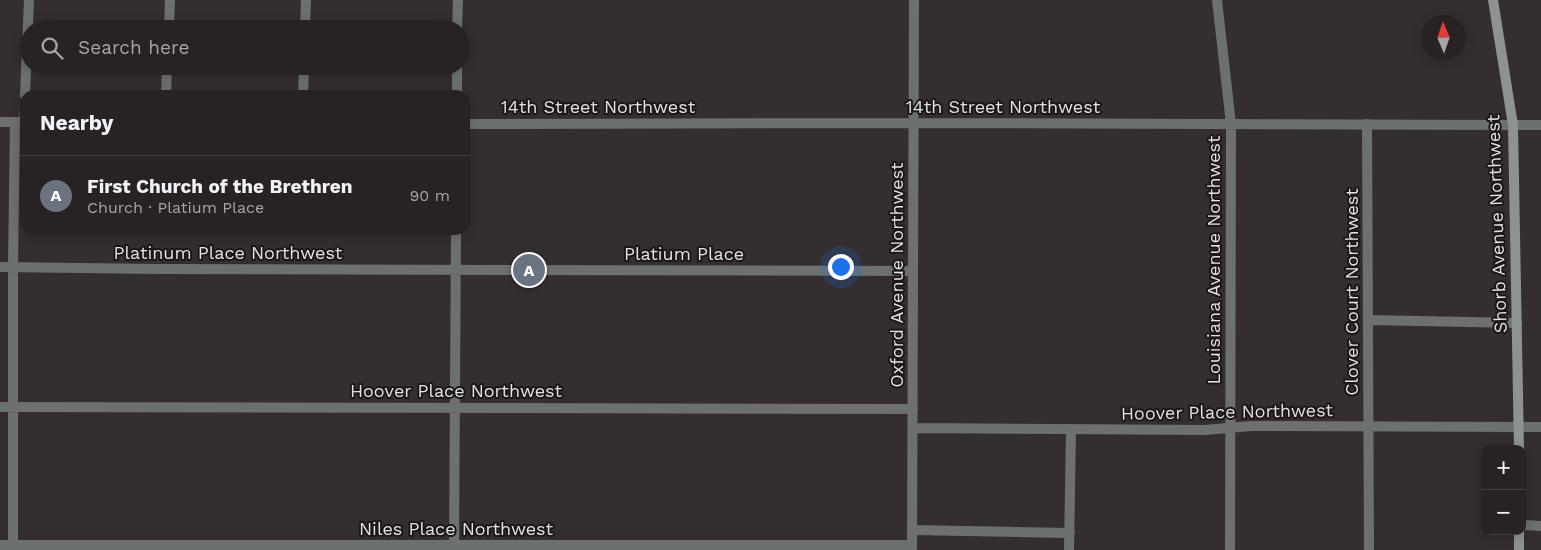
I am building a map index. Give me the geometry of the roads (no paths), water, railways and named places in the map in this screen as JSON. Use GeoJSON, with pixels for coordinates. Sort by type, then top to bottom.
{"type":"FeatureCollection","features":[{"type":"Feature","properties":{"kind":"street"},"geometry":{"type":"LineString","coordinates":[[28,20],[29,0]]}},
{"type":"Feature","properties":{"kind":"street"},"geometry":{"type":"LineString","coordinates":[[169,20],[170,0]]}},
{"type":"Feature","properties":{"kind":"street"},"geometry":{"type":"LineString","coordinates":[[305,20],[306,0]]}},
{"type":"Feature","properties":{"kind":"street"},"geometry":{"type":"LineString","coordinates":[[457,20],[458,0]]}},
{"type":"Feature","properties":{"kind":"street","name":"Oxford Avenue Northwest"},"geometry":{"type":"LineString","coordinates":[[912,548],[914,0]]}},
{"type":"Feature","properties":{"kind":"street","name":"Louisiana Avenue Northwest"},"geometry":{"type":"LineString","coordinates":[[1217,0],[1231,124],[1230,550]]}},
{"type":"Feature","properties":{"kind":"street","name":"Shorb Avenue Northwest"},"geometry":{"type":"LineString","coordinates":[[1493,0],[1513,125],[1519,445]]}},
{"type":"Feature","properties":{"kind":"street"},"geometry":{"type":"LineString","coordinates":[[25,90],[26,75]]}},
{"type":"Feature","properties":{"kind":"street"},"geometry":{"type":"LineString","coordinates":[[166,90],[167,75]]}},
{"type":"Feature","properties":{"kind":"street"},"geometry":{"type":"LineString","coordinates":[[303,90],[304,75]]}},
{"type":"Feature","properties":{"kind":"street"},"geometry":{"type":"LineString","coordinates":[[456,90],[457,75]]}},
{"type":"Feature","properties":{"kind":"street"},"geometry":{"type":"LineString","coordinates":[[0,122],[20,122]]}},
{"type":"Feature","properties":{"kind":"street","name":"14th Street Northwest"},"geometry":{"type":"LineString","coordinates":[[470,124],[913,122],[1541,125]]}},
{"type":"Feature","properties":{"kind":"street","name":"Clover Court Northwest"},"geometry":{"type":"LineString","coordinates":[[1367,124],[1369,550]]}},
{"type":"Feature","properties":{"kind":"street"},"geometry":{"type":"LineString","coordinates":[[13,547],[13,267],[20,140]]}},
{"type":"Feature","properties":{"kind":"street"},"geometry":{"type":"LineString","coordinates":[[454,548],[456,235]]}},
{"type":"Feature","properties":{"kind":"street","name":"Platinum Place Northwest"},"geometry":{"type":"LineString","coordinates":[[0,267],[455,270]]}},
{"type":"Feature","properties":{"kind":"street","name":"Platium Place"},"geometry":{"type":"LineString","coordinates":[[455,270],[912,271]]}},
{"type":"Feature","properties":{"kind":"street"},"geometry":{"type":"LineString","coordinates":[[1368,320],[1517,323]]}},
{"type":"Feature","properties":{"kind":"street","name":"Hoover Place Northwest"},"geometry":{"type":"LineString","coordinates":[[0,407],[913,409]]}},
{"type":"Feature","properties":{"kind":"street","name":"Hoover Place Northwest"},"geometry":{"type":"LineString","coordinates":[[913,428],[1205,430],[1251,426],[1541,427]]}},
{"type":"Feature","properties":{"kind":"street"},"geometry":{"type":"LineString","coordinates":[[1069,550],[1071,430]]}},
{"type":"Feature","properties":{"kind":"street"},"geometry":{"type":"LineString","coordinates":[[1526,526],[1541,526]]}},
{"type":"Feature","properties":{"kind":"street"},"geometry":{"type":"LineString","coordinates":[[913,530],[1070,533]]}},
{"type":"Feature","properties":{"kind":"street"},"geometry":{"type":"LineString","coordinates":[[1519,535],[1519,550]]}},
{"type":"Feature","properties":{"kind":"street","name":"Niles Place Northwest"},"geometry":{"type":"LineString","coordinates":[[0,544],[13,547],[454,548],[764,544],[912,548]]}},
{"type":"Feature","properties":{"kind":"place","name":"First Church of the Brethren"},"geometry":{"type":"Point","coordinates":[529,270]}}]}
